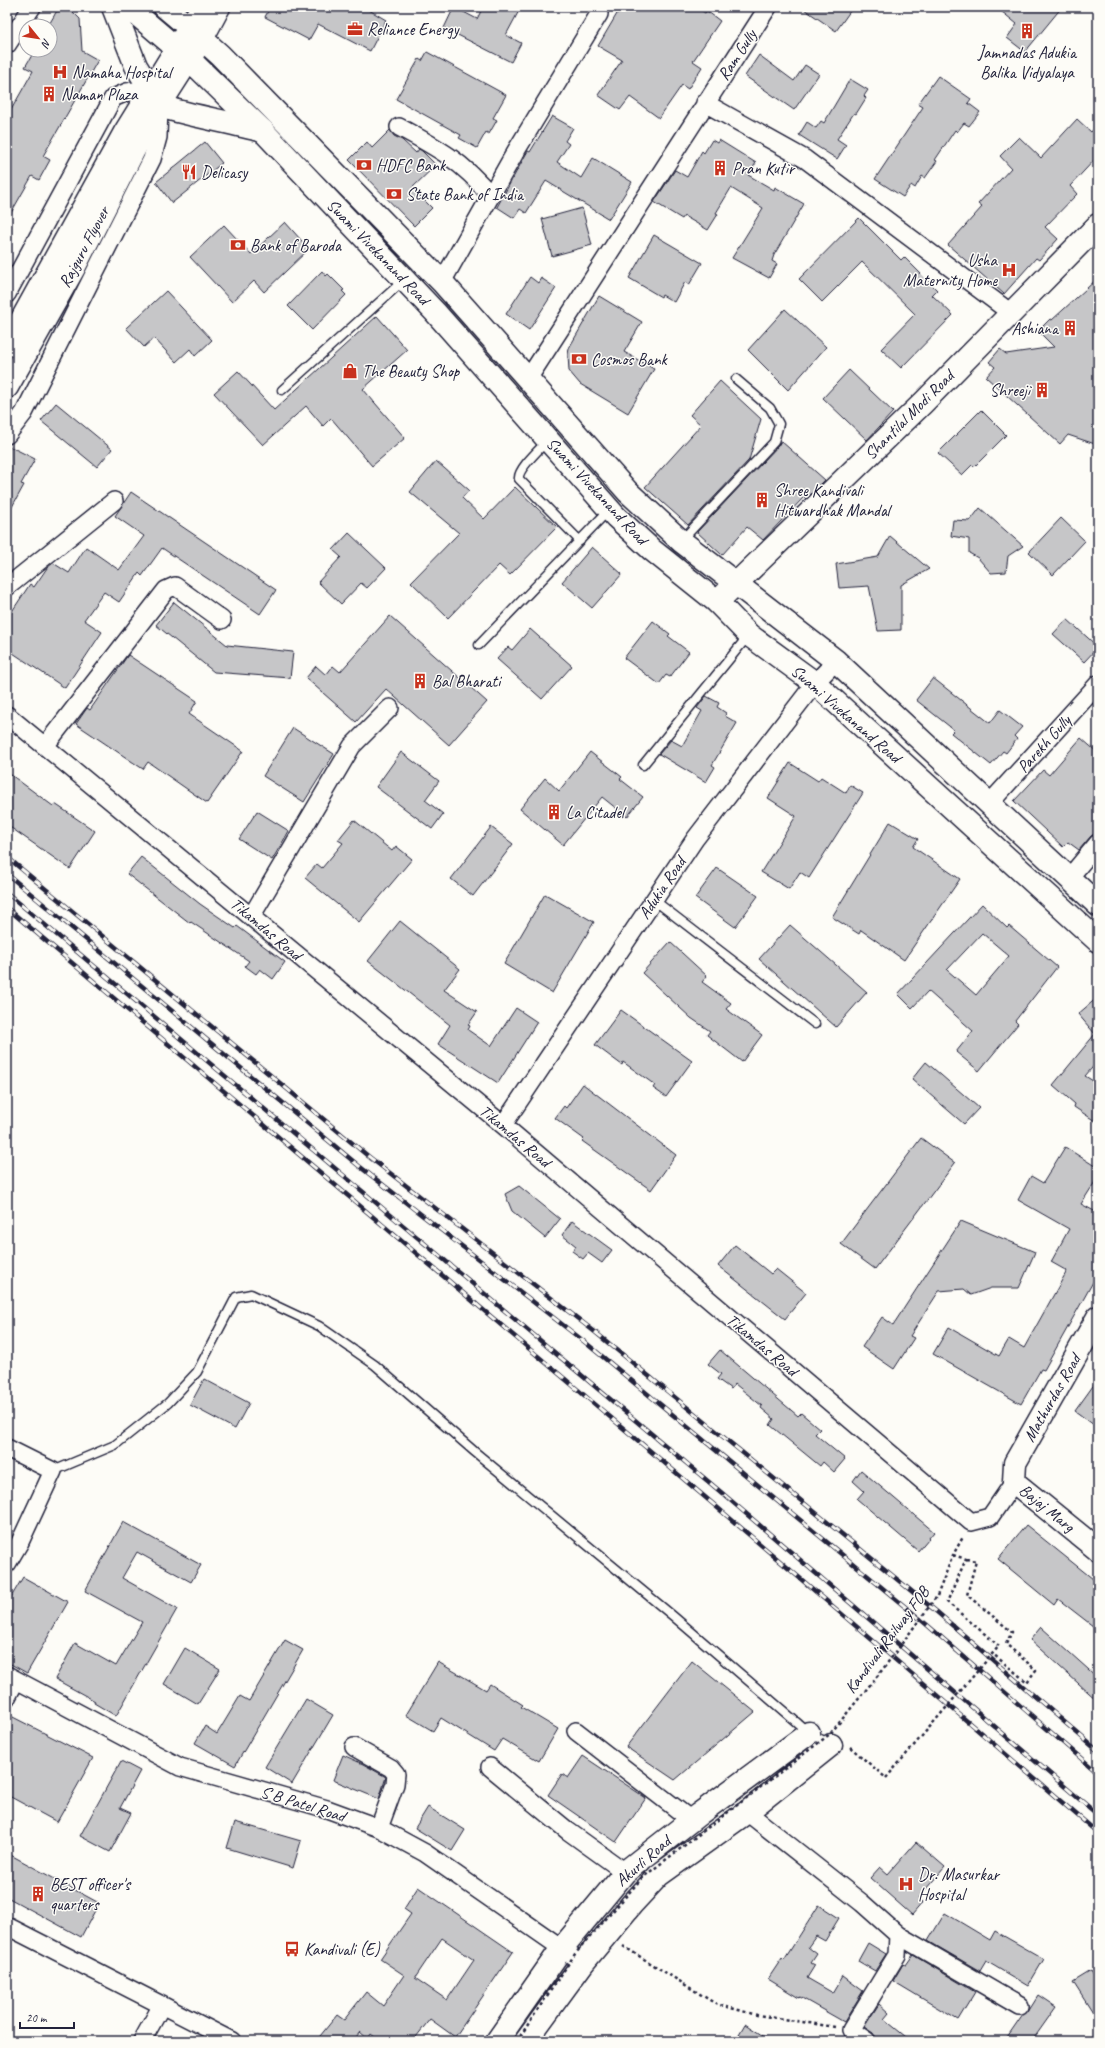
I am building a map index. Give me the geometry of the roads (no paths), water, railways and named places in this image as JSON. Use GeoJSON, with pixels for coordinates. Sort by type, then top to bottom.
{"type":"FeatureCollection","features":[{"type":"Feature","properties":{"kind":"main road"},"geometry":{"type":"LineString","coordinates":[[112,7],[136,66],[154,97],[192,116],[218,120],[262,131]]}},
{"type":"Feature","properties":{"kind":"main road","name":"Swami Vivekanand Road"},"geometry":{"type":"LineString","coordinates":[[128,7],[183,54],[262,131],[435,312],[610,510],[652,550],[717,602],[749,635],[816,683],[1098,941]]}},
{"type":"Feature","properties":{"kind":"main road","name":"Swami Vivekanand Road"},"geometry":{"type":"LineString","coordinates":[[165,7],[196,33],[442,282],[628,492],[681,541],[836,661],[1098,905]]}},
{"type":"Feature","properties":{"kind":"main road"},"geometry":{"type":"LineString","coordinates":[[196,33],[202,7]]}},
{"type":"Feature","properties":{"kind":"main road"},"geometry":{"type":"LineString","coordinates":[[196,33],[219,7]]}},
{"type":"Feature","properties":{"kind":"main road","name":"Rajguru Flyover"},"geometry":{"type":"LineString","coordinates":[[7,346],[154,97],[196,33]]}},
{"type":"Feature","properties":{"kind":"main road","name":"Rajguru Flyover"},"geometry":{"type":"LineString","coordinates":[[7,387],[74,268],[132,136]]}},
{"type":"Feature","properties":{"kind":"main road","name":"Shantilal Modi Road"},"geometry":{"type":"LineString","coordinates":[[717,602],[923,403],[1098,225]]}},
{"type":"Feature","properties":{"kind":"main road","name":"Mathurdas Road"},"geometry":{"type":"LineString","coordinates":[[1014,1482],[1015,1463],[1098,1318]]}},
{"type":"Feature","properties":{"kind":"main road","name":"Bajaj Marg"},"geometry":{"type":"LineString","coordinates":[[1014,1482],[1098,1550]]}},
{"type":"Feature","properties":{"kind":"main road","name":"Akurli Road"},"geometry":{"type":"LineString","coordinates":[[497,2041],[562,1948],[625,1872],[691,1820],[809,1733]]}},
{"type":"Feature","properties":{"kind":"main road","name":"Akurli Road"},"geometry":{"type":"LineString","coordinates":[[526,2041],[583,1963],[632,1904],[659,1875],[747,1812],[835,1740]]}},
{"type":"Feature","properties":{"kind":"street"},"geometry":{"type":"LineString","coordinates":[[7,45],[32,7]]}},
{"type":"Feature","properties":{"kind":"street","name":"Ram Gully"},"geometry":{"type":"LineString","coordinates":[[528,379],[768,7]]}},
{"type":"Feature","properties":{"kind":"street"},"geometry":{"type":"LineString","coordinates":[[442,282],[599,14]]}},
{"type":"Feature","properties":{"kind":"street"},"geometry":{"type":"LineString","coordinates":[[7,294],[113,98],[127,92],[154,97],[158,137],[152,159],[24,413],[7,435]]}},
{"type":"Feature","properties":{"kind":"street"},"geometry":{"type":"LineString","coordinates":[[705,103],[805,159],[1010,313]]}},
{"type":"Feature","properties":{"kind":"street"},"geometry":{"type":"LineString","coordinates":[[399,126],[446,154],[474,176],[491,196]]}},
{"type":"Feature","properties":{"kind":"street"},"geometry":{"type":"LineString","coordinates":[[7,587],[114,501]]}},
{"type":"Feature","properties":{"kind":"street"},"geometry":{"type":"LineString","coordinates":[[45,746],[166,590],[175,586],[222,620]]}},
{"type":"Feature","properties":{"kind":"street","name":"Adukia Road"},"geometry":{"type":"LineString","coordinates":[[503,1125],[695,839],[816,683],[836,661]]}},
{"type":"Feature","properties":{"kind":"street","name":"Parekh Gully"},"geometry":{"type":"LineString","coordinates":[[989,804],[1098,684]]}},
{"type":"Feature","properties":{"kind":"street"},"geometry":{"type":"LineString","coordinates":[[251,917],[352,746],[390,708]]}},
{"type":"Feature","properties":{"kind":"street","name":"Tikamdas Road"},"geometry":{"type":"LineString","coordinates":[[7,715],[503,1125],[971,1522],[990,1517],[1014,1482]]}},
{"type":"Feature","properties":{"kind":"street"},"geometry":{"type":"LineString","coordinates":[[1069,878],[1098,843]]}},
{"type":"Feature","properties":{"kind":"street"},"geometry":{"type":"LineString","coordinates":[[7,1448],[53,1471],[20,1542],[7,1564]]}},
{"type":"Feature","properties":{"kind":"street"},"geometry":{"type":"LineString","coordinates":[[7,1697],[12,1678]]}},
{"type":"Feature","properties":{"kind":"street","name":"S B Patel Road"},"geometry":{"type":"LineString","coordinates":[[12,1678],[180,1767],[327,1809],[379,1828],[425,1853],[583,1963]]}},
{"type":"Feature","properties":{"kind":"street"},"geometry":{"type":"LineString","coordinates":[[576,1731],[691,1820]]}},
{"type":"Feature","properties":{"kind":"street"},"geometry":{"type":"LineString","coordinates":[[354,1747],[391,1768],[396,1774],[395,1784],[379,1828]]}},
{"type":"Feature","properties":{"kind":"street"},"geometry":{"type":"LineString","coordinates":[[490,1768],[568,1831],[625,1872]]}},
{"type":"Feature","properties":{"kind":"street"},"geometry":{"type":"LineString","coordinates":[[747,1812],[862,1903],[898,1935],[1020,2006]]}},
{"type":"Feature","properties":{"kind":"street"},"geometry":{"type":"LineString","coordinates":[[7,1926],[232,2041]]}},
{"type":"Feature","properties":{"kind":"street"},"geometry":{"type":"LineString","coordinates":[[868,2041],[851,2030],[897,1955],[898,1935]]}},
{"type":"Feature","properties":{"kind":"street"},"geometry":{"type":"LineString","coordinates":[[142,2041],[162,2005]]}},
{"type":"Feature","properties":{"kind":"lane"},"geometry":{"type":"LineString","coordinates":[[282,390],[404,280]]}},
{"type":"Feature","properties":{"kind":"lane"},"geometry":{"type":"LineString","coordinates":[[681,541],[774,442],[778,432],[780,424],[770,408],[736,379]]}},
{"type":"Feature","properties":{"kind":"lane"},"geometry":{"type":"LineString","coordinates":[[548,440],[523,468],[518,476],[519,479],[580,541]]}},
{"type":"Feature","properties":{"kind":"lane"},"geometry":{"type":"LineString","coordinates":[[479,645],[610,510]]}},
{"type":"Feature","properties":{"kind":"lane"},"geometry":{"type":"LineString","coordinates":[[643,765],[749,635]]}},
{"type":"Feature","properties":{"kind":"lane"},"geometry":{"type":"LineString","coordinates":[[654,900],[815,1024]]}},
{"type":"Feature","properties":{"kind":"lane"},"geometry":{"type":"LineString","coordinates":[[53,1471],[115,1445],[168,1403],[197,1372],[236,1297],[251,1294],[319,1326],[374,1365],[475,1452],[673,1616],[809,1733],[835,1740]]}},
{"type":"Feature","properties":{"kind":"railway"},"geometry":{"type":"LineString","coordinates":[[7,857],[368,1156],[595,1332],[937,1612],[1098,1751]]}},
{"type":"Feature","properties":{"kind":"railway"},"geometry":{"type":"LineString","coordinates":[[7,874],[359,1166],[586,1343],[926,1624],[1098,1773]]}},
{"type":"Feature","properties":{"kind":"railway"},"geometry":{"type":"LineString","coordinates":[[7,893],[722,1493],[1098,1815]]}},
{"type":"Feature","properties":{"kind":"railway"},"geometry":{"type":"LineString","coordinates":[[7,908],[712,1503],[1098,1833]]}},
{"type":"Feature","properties":{"kind":"place","name":"Reliance Energy"},"geometry":{"type":"Point","coordinates":[355,29]}},
{"type":"Feature","properties":{"kind":"place","name":"Jamnadas Adukia Balika Vidyalaya"},"geometry":{"type":"Point","coordinates":[1027,31]}},
{"type":"Feature","properties":{"kind":"place","name":"Namaha Hospital"},"geometry":{"type":"Point","coordinates":[60,72]}},
{"type":"Feature","properties":{"kind":"place","name":"Naman Plaza"},"geometry":{"type":"Point","coordinates":[49,94]}},
{"type":"Feature","properties":{"kind":"place","name":"HDFC Bank"},"geometry":{"type":"Point","coordinates":[364,165]}},
{"type":"Feature","properties":{"kind":"place","name":"Pran Kutir"},"geometry":{"type":"Point","coordinates":[720,168]}},
{"type":"Feature","properties":{"kind":"place","name":"Delicasy"},"geometry":{"type":"Point","coordinates":[189,172]}},
{"type":"Feature","properties":{"kind":"place","name":"State Bank of India"},"geometry":{"type":"Point","coordinates":[394,194]}},
{"type":"Feature","properties":{"kind":"place","name":"Bank of Baroda"},"geometry":{"type":"Point","coordinates":[238,245]}},
{"type":"Feature","properties":{"kind":"place","name":"Usha Maternity Home"},"geometry":{"type":"Point","coordinates":[1009,270]}},
{"type":"Feature","properties":{"kind":"place","name":"Ashiana"},"geometry":{"type":"Point","coordinates":[1070,328]}},
{"type":"Feature","properties":{"kind":"place","name":"Cosmos Bank"},"geometry":{"type":"Point","coordinates":[579,359]}},
{"type":"Feature","properties":{"kind":"place","name":"The Beauty Shop"},"geometry":{"type":"Point","coordinates":[350,371]}},
{"type":"Feature","properties":{"kind":"place","name":"Shreeji"},"geometry":{"type":"Point","coordinates":[1042,390]}},
{"type":"Feature","properties":{"kind":"place","name":"Shree Kandivali Hitwardhak Mandal"},"geometry":{"type":"Point","coordinates":[762,500]}},
{"type":"Feature","properties":{"kind":"place","name":"Bal Bharati"},"geometry":{"type":"Point","coordinates":[420,681]}},
{"type":"Feature","properties":{"kind":"place","name":"La Citadel"},"geometry":{"type":"Point","coordinates":[554,812]}},
{"type":"Feature","properties":{"kind":"place","name":"Dr. Masurkar Hospital"},"geometry":{"type":"Point","coordinates":[906,1884]}},
{"type":"Feature","properties":{"kind":"place","name":"BEST officer's quarters"},"geometry":{"type":"Point","coordinates":[38,1894]}},
{"type":"Feature","properties":{"kind":"place","name":"Kandivali (E)"},"geometry":{"type":"Point","coordinates":[292,1949]}}]}
